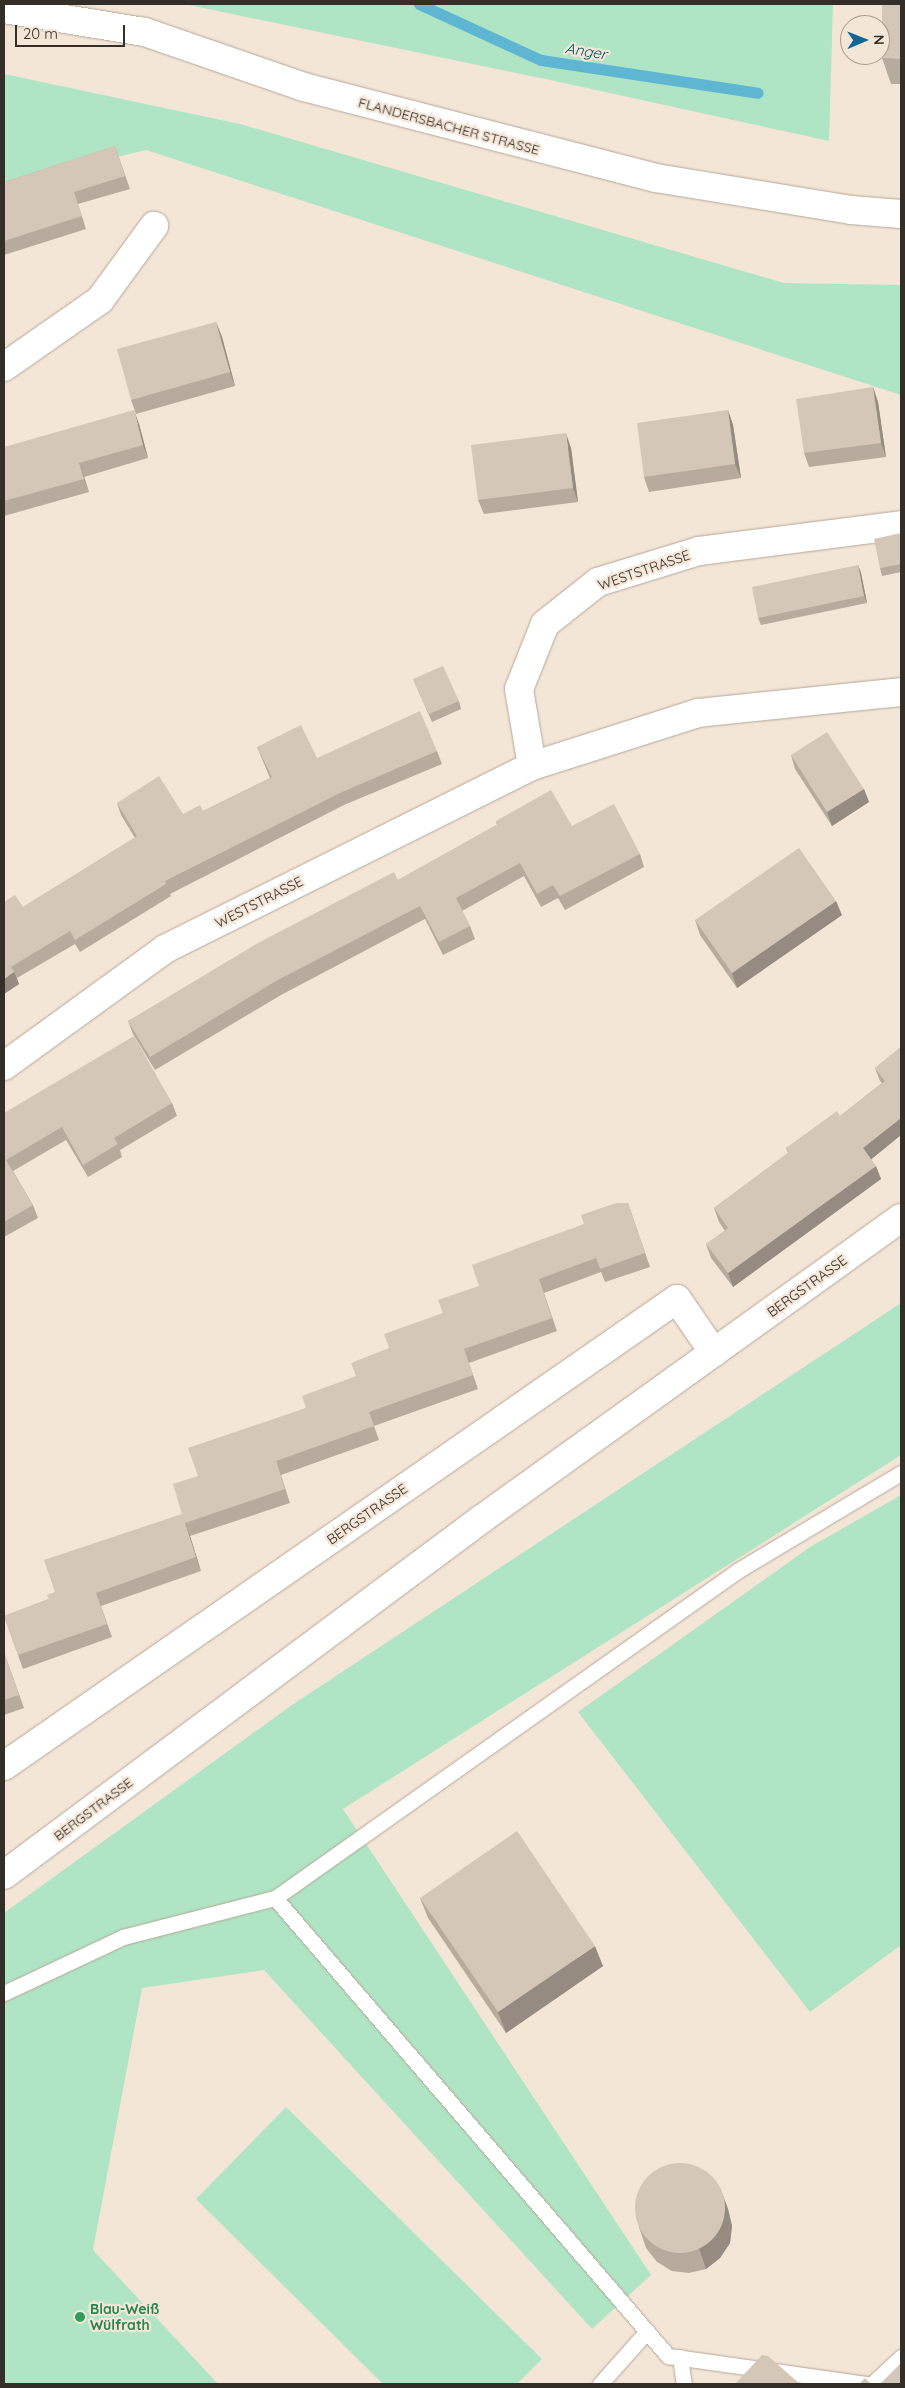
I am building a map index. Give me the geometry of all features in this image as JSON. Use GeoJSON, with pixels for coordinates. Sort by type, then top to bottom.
{"type":"FeatureCollection","features":[{"type":"Feature","properties":{"kind":"street","name":"FLANDERSBACHER STRASSE"},"geometry":{"type":"LineString","coordinates":[[4,9],[145,32],[304,87],[656,178],[851,210],[901,214]]}},
{"type":"Feature","properties":{"kind":"street"},"geometry":{"type":"LineString","coordinates":[[4,367],[100,300],[154,226]]}},
{"type":"Feature","properties":{"kind":"street","name":"WESTSTRASSE"},"geometry":{"type":"LineString","coordinates":[[532,766],[519,689],[545,624],[598,582],[699,551],[901,525]]}},
{"type":"Feature","properties":{"kind":"street","name":"WESTSTRASSE"},"geometry":{"type":"LineString","coordinates":[[4,1066],[166,949],[532,766],[698,713],[901,692]]}},
{"type":"Feature","properties":{"kind":"street","name":"BERGSTRASSE"},"geometry":{"type":"LineString","coordinates":[[4,1875],[483,1518],[901,1218]]}},
{"type":"Feature","properties":{"kind":"street","name":"BERGSTRASSE"},"geometry":{"type":"LineString","coordinates":[[4,1766],[677,1299],[714,1353]]}},
{"type":"Feature","properties":{"kind":"lane"},"geometry":{"type":"LineString","coordinates":[[4,1993],[123,1937],[275,1898],[737,1571],[901,1473]]}},
{"type":"Feature","properties":{"kind":"lane"},"geometry":{"type":"LineString","coordinates":[[275,1898],[668,2356],[866,2384]]}},
{"type":"Feature","properties":{"kind":"lane"},"geometry":{"type":"LineString","coordinates":[[600,2384],[647,2331]]}},
{"type":"Feature","properties":{"kind":"lane"},"geometry":{"type":"LineString","coordinates":[[872,2384],[901,2357]]}},
{"type":"Feature","properties":{"kind":"lane"},"geometry":{"type":"LineString","coordinates":[[680,2358],[684,2384]]}},
{"type":"Feature","properties":{"kind":"green space"},"geometry":{"type":"Polygon","coordinates":[[[184,4],[833,4],[829,141],[564,83],[184,4]]]}},
{"type":"Feature","properties":{"kind":"green space"},"geometry":{"type":"Polygon","coordinates":[[[4,74],[240,124],[784,283],[901,285],[901,395],[146,150],[4,184],[4,74]]]}},
{"type":"Feature","properties":{"kind":"green space"},"geometry":{"type":"Polygon","coordinates":[[[901,1303],[901,1455],[343,1809],[651,2275],[592,2329],[264,1970],[142,1988],[93,2250],[218,2384],[4,2384],[4,1913],[292,1705],[901,1303]]]}},
{"type":"Feature","properties":{"kind":"green space"},"geometry":{"type":"Polygon","coordinates":[[[901,1495],[901,1945],[810,2012],[578,1712],[810,1547],[901,1495]]]}},
{"type":"Feature","properties":{"kind":"green space"},"geometry":{"type":"Polygon","coordinates":[[[286,2107],[542,2359],[517,2384],[383,2384],[196,2199],[286,2107]]]}},
{"type":"Feature","properties":{"kind":"building"},"geometry":{"type":"Polygon","coordinates":[[[882,4],[901,4],[901,59],[890,58],[890,15],[882,15],[882,4]]]}},
{"type":"Feature","properties":{"kind":"building"},"geometry":{"type":"Polygon","coordinates":[[[115,146],[125,176],[74,192],[82,216],[4,241],[4,182],[115,146]]]}},
{"type":"Feature","properties":{"kind":"building"},"geometry":{"type":"Polygon","coordinates":[[[216,322],[230,372],[131,400],[117,349],[216,322]]]}},
{"type":"Feature","properties":{"kind":"building"},"geometry":{"type":"Polygon","coordinates":[[[873,387],[881,443],[804,453],[796,399],[873,387]]]}},
{"type":"Feature","properties":{"kind":"building"},"geometry":{"type":"Polygon","coordinates":[[[134,410],[143,445],[79,463],[84,479],[4,501],[4,447],[134,410]]]}},
{"type":"Feature","properties":{"kind":"building"},"geometry":{"type":"Polygon","coordinates":[[[728,410],[735,464],[644,477],[637,423],[728,410]]]}},
{"type":"Feature","properties":{"kind":"building"},"geometry":{"type":"Polygon","coordinates":[[[566,433],[573,488],[478,500],[471,445],[566,433]]]}},
{"type":"Feature","properties":{"kind":"building"},"geometry":{"type":"Polygon","coordinates":[[[901,533],[901,564],[880,568],[874,539],[901,533]]]}},
{"type":"Feature","properties":{"kind":"building"},"geometry":{"type":"Polygon","coordinates":[[[858,565],[864,596],[758,618],[752,587],[858,565]]]}},
{"type":"Feature","properties":{"kind":"building"},"geometry":{"type":"Polygon","coordinates":[[[443,666],[459,701],[429,714],[413,679],[443,666]]]}},
{"type":"Feature","properties":{"kind":"building"},"geometry":{"type":"Polygon","coordinates":[[[420,711],[437,751],[340,793],[165,881],[166,884],[75,940],[70,931],[11,967],[14,972],[4,979],[4,902],[15,895],[23,907],[137,836],[117,803],[159,776],[183,814],[200,805],[203,811],[272,777],[257,747],[301,725],[317,758],[420,711]]]}},
{"type":"Feature","properties":{"kind":"building"},"geometry":{"type":"Polygon","coordinates":[[[827,732],[864,789],[827,812],[791,755],[827,732]]]}},
{"type":"Feature","properties":{"kind":"building"},"geometry":{"type":"Polygon","coordinates":[[[551,790],[572,826],[614,804],[640,854],[560,896],[553,885],[537,894],[520,863],[456,898],[470,926],[439,942],[420,906],[276,981],[150,1057],[128,1021],[258,943],[394,872],[398,880],[498,824],[496,821],[551,790]]]}},
{"type":"Feature","properties":{"kind":"building"},"geometry":{"type":"Polygon","coordinates":[[[799,848],[836,901],[732,973],[695,920],[799,848]]]}},
{"type":"Feature","properties":{"kind":"building"},"geometry":{"type":"Polygon","coordinates":[[[134,1036],[172,1103],[114,1138],[118,1144],[83,1165],[62,1127],[6,1160],[33,1205],[4,1222],[4,1113],[134,1036]]]}},
{"type":"Feature","properties":{"kind":"building"},"geometry":{"type":"Polygon","coordinates":[[[901,1047],[901,1118],[863,1148],[876,1166],[728,1273],[706,1244],[728,1228],[714,1208],[789,1152],[786,1148],[837,1111],[840,1116],[885,1081],[875,1068],[901,1047]]]}},
{"type":"Feature","properties":{"kind":"building"},"geometry":{"type":"Polygon","coordinates":[[[616,1203],[628,1203],[645,1253],[600,1269],[596,1258],[539,1279],[552,1318],[464,1349],[473,1375],[369,1412],[374,1426],[276,1461],[285,1489],[185,1523],[196,1557],[96,1593],[107,1624],[18,1655],[4,1616],[49,1599],[47,1595],[55,1592],[44,1560],[182,1514],[173,1484],[198,1476],[188,1448],[306,1408],[302,1396],[356,1376],[351,1363],[389,1348],[384,1334],[443,1313],[438,1300],[479,1286],[472,1265],[584,1224],[581,1215],[616,1203]]]}},
{"type":"Feature","properties":{"kind":"building"},"geometry":{"type":"Polygon","coordinates":[[[4,1652],[19,1695],[4,1700],[4,1652]]]}},
{"type":"Feature","properties":{"kind":"building"},"geometry":{"type":"Polygon","coordinates":[[[517,1831],[595,1946],[498,2012],[420,1898],[517,1831]]]}},
{"type":"Feature","properties":{"kind":"building"},"geometry":{"type":"Polygon","coordinates":[[[680,2163],[697,2167],[712,2176],[721,2191],[725,2208],[721,2225],[712,2240],[697,2249],[680,2253],[663,2249],[648,2240],[639,2225],[635,2208],[639,2191],[648,2176],[663,2167],[680,2163]]]}},
{"type":"Feature","properties":{"kind":"building"},"geometry":{"type":"Polygon","coordinates":[[[762,2355],[768,2356],[800,2384],[735,2384],[762,2355]]]}},
{"type":"Feature","properties":{"kind":"building"},"geometry":{"type":"Polygon","coordinates":[[[901,2363],[901,2384],[880,2384],[901,2363]]]}},
{"type":"Feature","properties":{"kind":"building"},"geometry":{"type":"Polygon","coordinates":[[[865,2378],[871,2384],[859,2384],[865,2378]]]}},
{"type":"Feature","properties":{"kind":"waterway","name":"Anger"},"geometry":{"type":"LineString","coordinates":[[419,4],[541,60],[758,93]]}},
{"type":"Feature","properties":{"kind":"place","name":"Blau-Weiß Wülfrath"},"geometry":{"type":"Point","coordinates":[80,2317]}}]}
